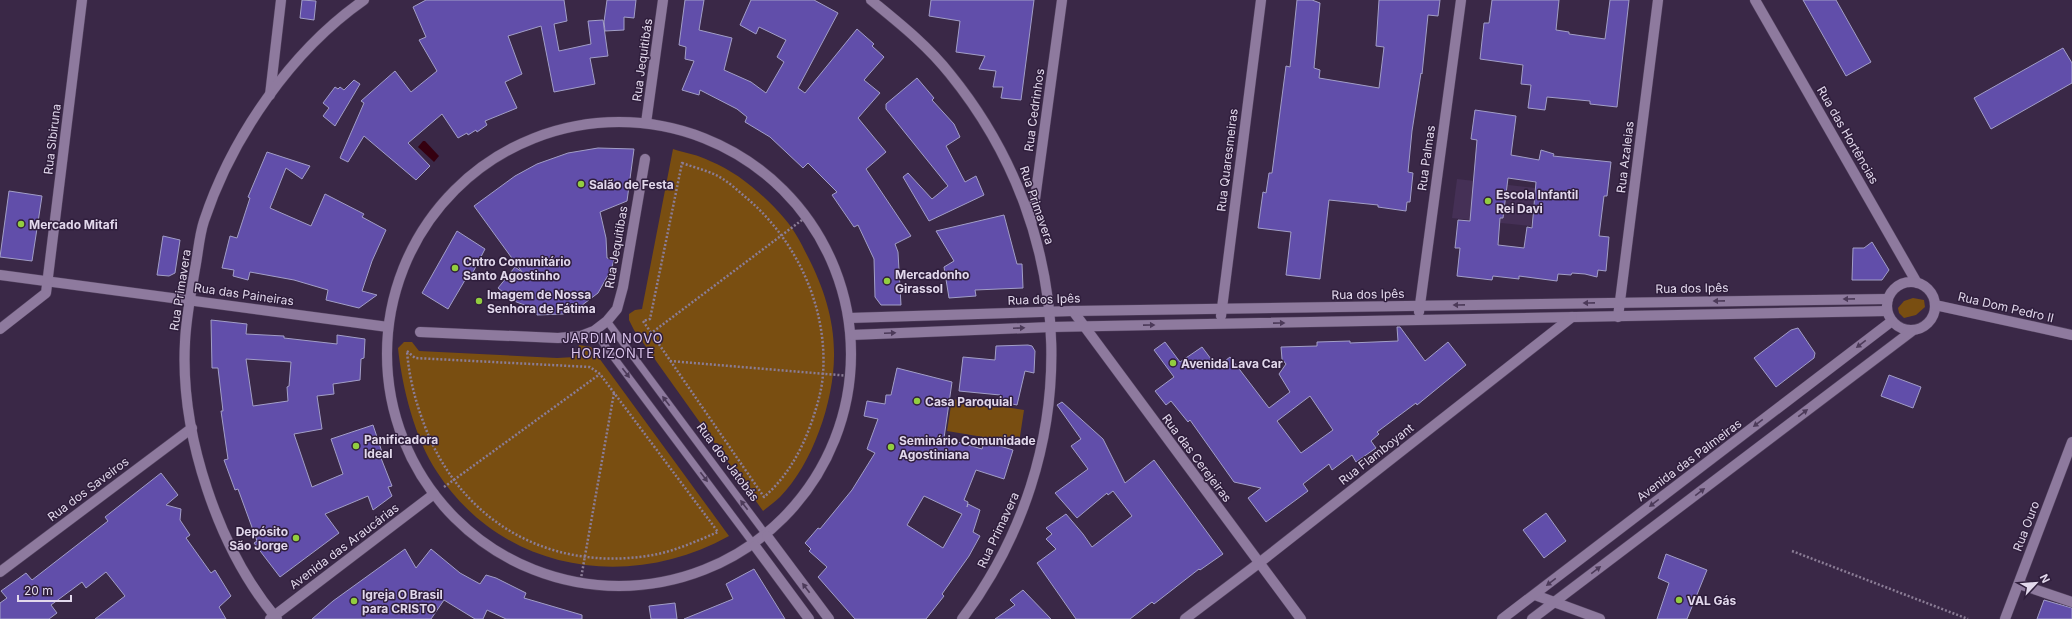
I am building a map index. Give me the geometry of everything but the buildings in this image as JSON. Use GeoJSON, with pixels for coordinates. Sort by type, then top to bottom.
{"type":"FeatureCollection","features":[{"type":"Feature","properties":{"kind":"street","name":"Rua Sibiruna"},"geometry":{"type":"LineString","coordinates":[[0,329],[46,293],[82,0]]}},
{"type":"Feature","properties":{"kind":"street"},"geometry":{"type":"LineString","coordinates":[[270,95],[281,0]]}},
{"type":"Feature","properties":{"kind":"street","name":"Rua Primavera"},"geometry":{"type":"LineString","coordinates":[[274,618],[250,581],[230,545],[214,507],[201,468],[192,428],[186,385],[185,342],[190,300],[204,222],[235,148],[270,95],[311,44],[348,11],[364,0]]}},
{"type":"Feature","properties":{"kind":"street","name":"Rua Jequitibás"},"geometry":{"type":"LineString","coordinates":[[646,123],[663,0]]}},
{"type":"Feature","properties":{"kind":"street","name":"Rua Primavera"},"geometry":{"type":"LineString","coordinates":[[870,0],[910,31],[950,73],[983,119],[1011,170],[1032,223],[1042,260],[1050,312],[1052,360],[1048,411],[1040,456],[1020,518],[1004,553],[992,576],[962,619]]}},
{"type":"Feature","properties":{"kind":"street","name":"Rua Cedrinhos"},"geometry":{"type":"LineString","coordinates":[[1032,223],[1062,0]]}},
{"type":"Feature","properties":{"kind":"street","name":"Rua Quaresmeiras"},"geometry":{"type":"LineString","coordinates":[[1220,324],[1261,0]]}},
{"type":"Feature","properties":{"kind":"street","name":"Rua Palmas"},"geometry":{"type":"LineString","coordinates":[[1418,320],[1461,0]]}},
{"type":"Feature","properties":{"kind":"street","name":"Rua Azaleias"},"geometry":{"type":"LineString","coordinates":[[1618,317],[1658,0]]}},
{"type":"Feature","properties":{"kind":"street","name":"Rua das Hortências"},"geometry":{"type":"LineString","coordinates":[[1755,0],[1917,283]]}},
{"type":"Feature","properties":{"kind":"street"},"geometry":{"type":"LineString","coordinates":[[601,122],[646,123],[684,131],[719,144],[752,164],[781,188],[806,217],[826,248],[840,282],[849,318],[851,334],[850,376],[844,413],[832,448],[815,481],[792,511],[755,546],[723,563],[690,577],[653,585],[616,587],[580,584],[538,572],[499,553],[464,527],[434,494],[411,457],[395,415],[388,372],[388,327],[398,282],[416,241],[442,203],[475,171],[513,146],[556,130],[601,122]]}},
{"type":"Feature","properties":{"kind":"street","name":"Rua Jequitibas"},"geometry":{"type":"LineString","coordinates":[[594,331],[617,309],[623,287],[645,159]]}},
{"type":"Feature","properties":{"kind":"street","name":"Rua das Paineiras"},"geometry":{"type":"LineString","coordinates":[[0,275],[388,327]]}},
{"type":"Feature","properties":{"kind":"street"},"geometry":{"type":"LineString","coordinates":[[1532,619],[1912,331],[1922,328],[1930,322],[1935,313],[1935,305],[1930,290],[1917,283],[1909,282],[1897,285],[1889,294],[1887,311],[1892,321],[1902,329],[1912,331]]}},
{"type":"Feature","properties":{"kind":"street","name":"Rua dos Ipês"},"geometry":{"type":"LineString","coordinates":[[849,318],[1050,312],[1888,299]]}},
{"type":"Feature","properties":{"kind":"street"},"geometry":{"type":"LineString","coordinates":[[1572,303],[1572,318]]}},
{"type":"Feature","properties":{"kind":"street","name":"Rua Dom Pedro II"},"geometry":{"type":"LineString","coordinates":[[1935,305],[2072,335]]}},
{"type":"Feature","properties":{"kind":"street"},"geometry":{"type":"LineString","coordinates":[[851,334],[1083,326],[1887,311]]}},
{"type":"Feature","properties":{"kind":"street","name":"Rua das Cerejeiras"},"geometry":{"type":"LineString","coordinates":[[1073,312],[1301,619]]}},
{"type":"Feature","properties":{"kind":"street","name":"Rua Flamboyant"},"geometry":{"type":"LineString","coordinates":[[1185,619],[1259,563],[1572,318]]}},
{"type":"Feature","properties":{"kind":"street","name":"Avenida das Palmeiras"},"geometry":{"type":"LineString","coordinates":[[1502,619],[1892,321]]}},
{"type":"Feature","properties":{"kind":"street"},"geometry":{"type":"LineString","coordinates":[[420,332],[558,338],[581,336],[594,331]]}},
{"type":"Feature","properties":{"kind":"street","name":"Rua dos Saveiros"},"geometry":{"type":"LineString","coordinates":[[0,572],[192,428]]}},
{"type":"Feature","properties":{"kind":"street","name":"Rua Ouro"},"geometry":{"type":"LineString","coordinates":[[2005,619],[2072,442]]}},
{"type":"Feature","properties":{"kind":"street","name":"Avenida das Araucárias"},"geometry":{"type":"LineString","coordinates":[[274,618],[434,494]]}},
{"type":"Feature","properties":{"kind":"street","name":"Rua dos Jatobás"},"geometry":{"type":"LineString","coordinates":[[767,536],[829,619]]}},
{"type":"Feature","properties":{"kind":"street"},"geometry":{"type":"LineString","coordinates":[[755,546],[809,619]]}},
{"type":"Feature","properties":{"kind":"street"},"geometry":{"type":"LineString","coordinates":[[2019,584],[2072,602]]}},
{"type":"Feature","properties":{"kind":"street"},"geometry":{"type":"LineString","coordinates":[[1534,594],[1600,619]]}},
{"type":"Feature","properties":{"kind":"lane","name":"Rua dos Jatobás"},"geometry":{"type":"LineString","coordinates":[[606,321],[767,536]]}},
{"type":"Feature","properties":{"kind":"lane"},"geometry":{"type":"LineString","coordinates":[[594,331],[755,546]]}},
{"type":"Feature","properties":{"kind":"path"},"geometry":{"type":"LineString","coordinates":[[682,163],[716,175],[731,185],[762,212],[782,235],[808,283],[816,306],[823,354],[823,374],[820,396],[802,445],[775,487],[764,497],[650,334],[643,321],[650,319],[682,163]]}},
{"type":"Feature","properties":{"kind":"path"},"geometry":{"type":"LineString","coordinates":[[650,334],[806,217]]}},
{"type":"Feature","properties":{"kind":"path"},"geometry":{"type":"LineString","coordinates":[[407,351],[415,358],[590,367],[600,374],[614,392],[718,532],[684,546],[653,555],[617,559],[584,557],[536,545],[507,530],[477,505],[444,467],[433,447],[419,410],[409,372],[407,351]]}},
{"type":"Feature","properties":{"kind":"path"},"geometry":{"type":"LineString","coordinates":[[669,361],[850,376]]}},
{"type":"Feature","properties":{"kind":"path"},"geometry":{"type":"LineString","coordinates":[[434,494],[600,374]]}},
{"type":"Feature","properties":{"kind":"path"},"geometry":{"type":"LineString","coordinates":[[580,584],[614,392]]}},
{"type":"Feature","properties":{"kind":"path"},"geometry":{"type":"LineString","coordinates":[[1792,551],[1968,619]]}},
{"type":"Feature","properties":{"kind":"shaded area"},"geometry":{"type":"Polygon","coordinates":[[[423,141],[425,141],[439,156],[434,162],[418,147],[423,141]]]}},
{"type":"Feature","properties":{"kind":"shaded area"},"geometry":{"type":"Polygon","coordinates":[[[673,149],[701,157],[721,166],[750,185],[776,209],[797,236],[818,279],[830,315],[834,352],[833,370],[831,390],[820,430],[812,449],[792,483],[780,497],[763,511],[634,330],[629,320],[629,314],[635,310],[642,309],[673,149]]]}},
{"type":"Feature","properties":{"kind":"shaded area"},"geometry":{"type":"Polygon","coordinates":[[[1457,179],[1535,188],[1531,226],[1452,218],[1457,179]]]}},
{"type":"Feature","properties":{"kind":"shaded area"},"geometry":{"type":"Polygon","coordinates":[[[1913,298],[1924,300],[1925,307],[1916,315],[1904,318],[1899,313],[1898,308],[1904,301],[1913,298]]]}},
{"type":"Feature","properties":{"kind":"shaded area"},"geometry":{"type":"Polygon","coordinates":[[[404,342],[412,342],[419,351],[557,358],[575,357],[579,345],[591,347],[729,536],[690,553],[650,564],[609,567],[570,562],[531,551],[496,532],[464,506],[437,472],[429,459],[416,429],[406,396],[398,348],[404,342]]]}},
{"type":"Feature","properties":{"kind":"shaded area"},"geometry":{"type":"Polygon","coordinates":[[[952,399],[1024,410],[1019,443],[947,431],[952,399]]]}},
{"type":"Feature","properties":{"kind":"place","name":"Salão de Festa"},"geometry":{"type":"Point","coordinates":[581,184]}},
{"type":"Feature","properties":{"kind":"place","name":"Escola Infantil Rei Davi"},"geometry":{"type":"Point","coordinates":[1488,201]}},
{"type":"Feature","properties":{"kind":"place","name":"Mercado Mitafi"},"geometry":{"type":"Point","coordinates":[21,224]}},
{"type":"Feature","properties":{"kind":"place","name":"Cntro Comunitário Santo Agostinho"},"geometry":{"type":"Point","coordinates":[455,268]}},
{"type":"Feature","properties":{"kind":"place","name":"Mercadonho Girassol"},"geometry":{"type":"Point","coordinates":[887,281]}},
{"type":"Feature","properties":{"kind":"place","name":"Imagem de Nossa Senhora de Fátima"},"geometry":{"type":"Point","coordinates":[479,301]}},
{"type":"Feature","properties":{"kind":"place","name":"Avenida Lava Car"},"geometry":{"type":"Point","coordinates":[1173,363]}},
{"type":"Feature","properties":{"kind":"place","name":"Casa Paroquial"},"geometry":{"type":"Point","coordinates":[917,401]}},
{"type":"Feature","properties":{"kind":"place","name":"Panificadora Ideal"},"geometry":{"type":"Point","coordinates":[356,446]}},
{"type":"Feature","properties":{"kind":"place","name":"Seminário Comunidade Agostiniana"},"geometry":{"type":"Point","coordinates":[891,447]}},
{"type":"Feature","properties":{"kind":"place","name":"Depósito São Jorge"},"geometry":{"type":"Point","coordinates":[296,538]}},
{"type":"Feature","properties":{"kind":"place","name":"VAL Gás"},"geometry":{"type":"Point","coordinates":[1679,600]}},
{"type":"Feature","properties":{"kind":"place","name":"Igreja O Brasil para CRISTO"},"geometry":{"type":"Point","coordinates":[354,601]}},
{"type":"Feature","properties":{"kind":"district","name":"JARDIM NOVO HORIZONTE"},"geometry":{"type":"Point","coordinates":[613,346]}}]}
